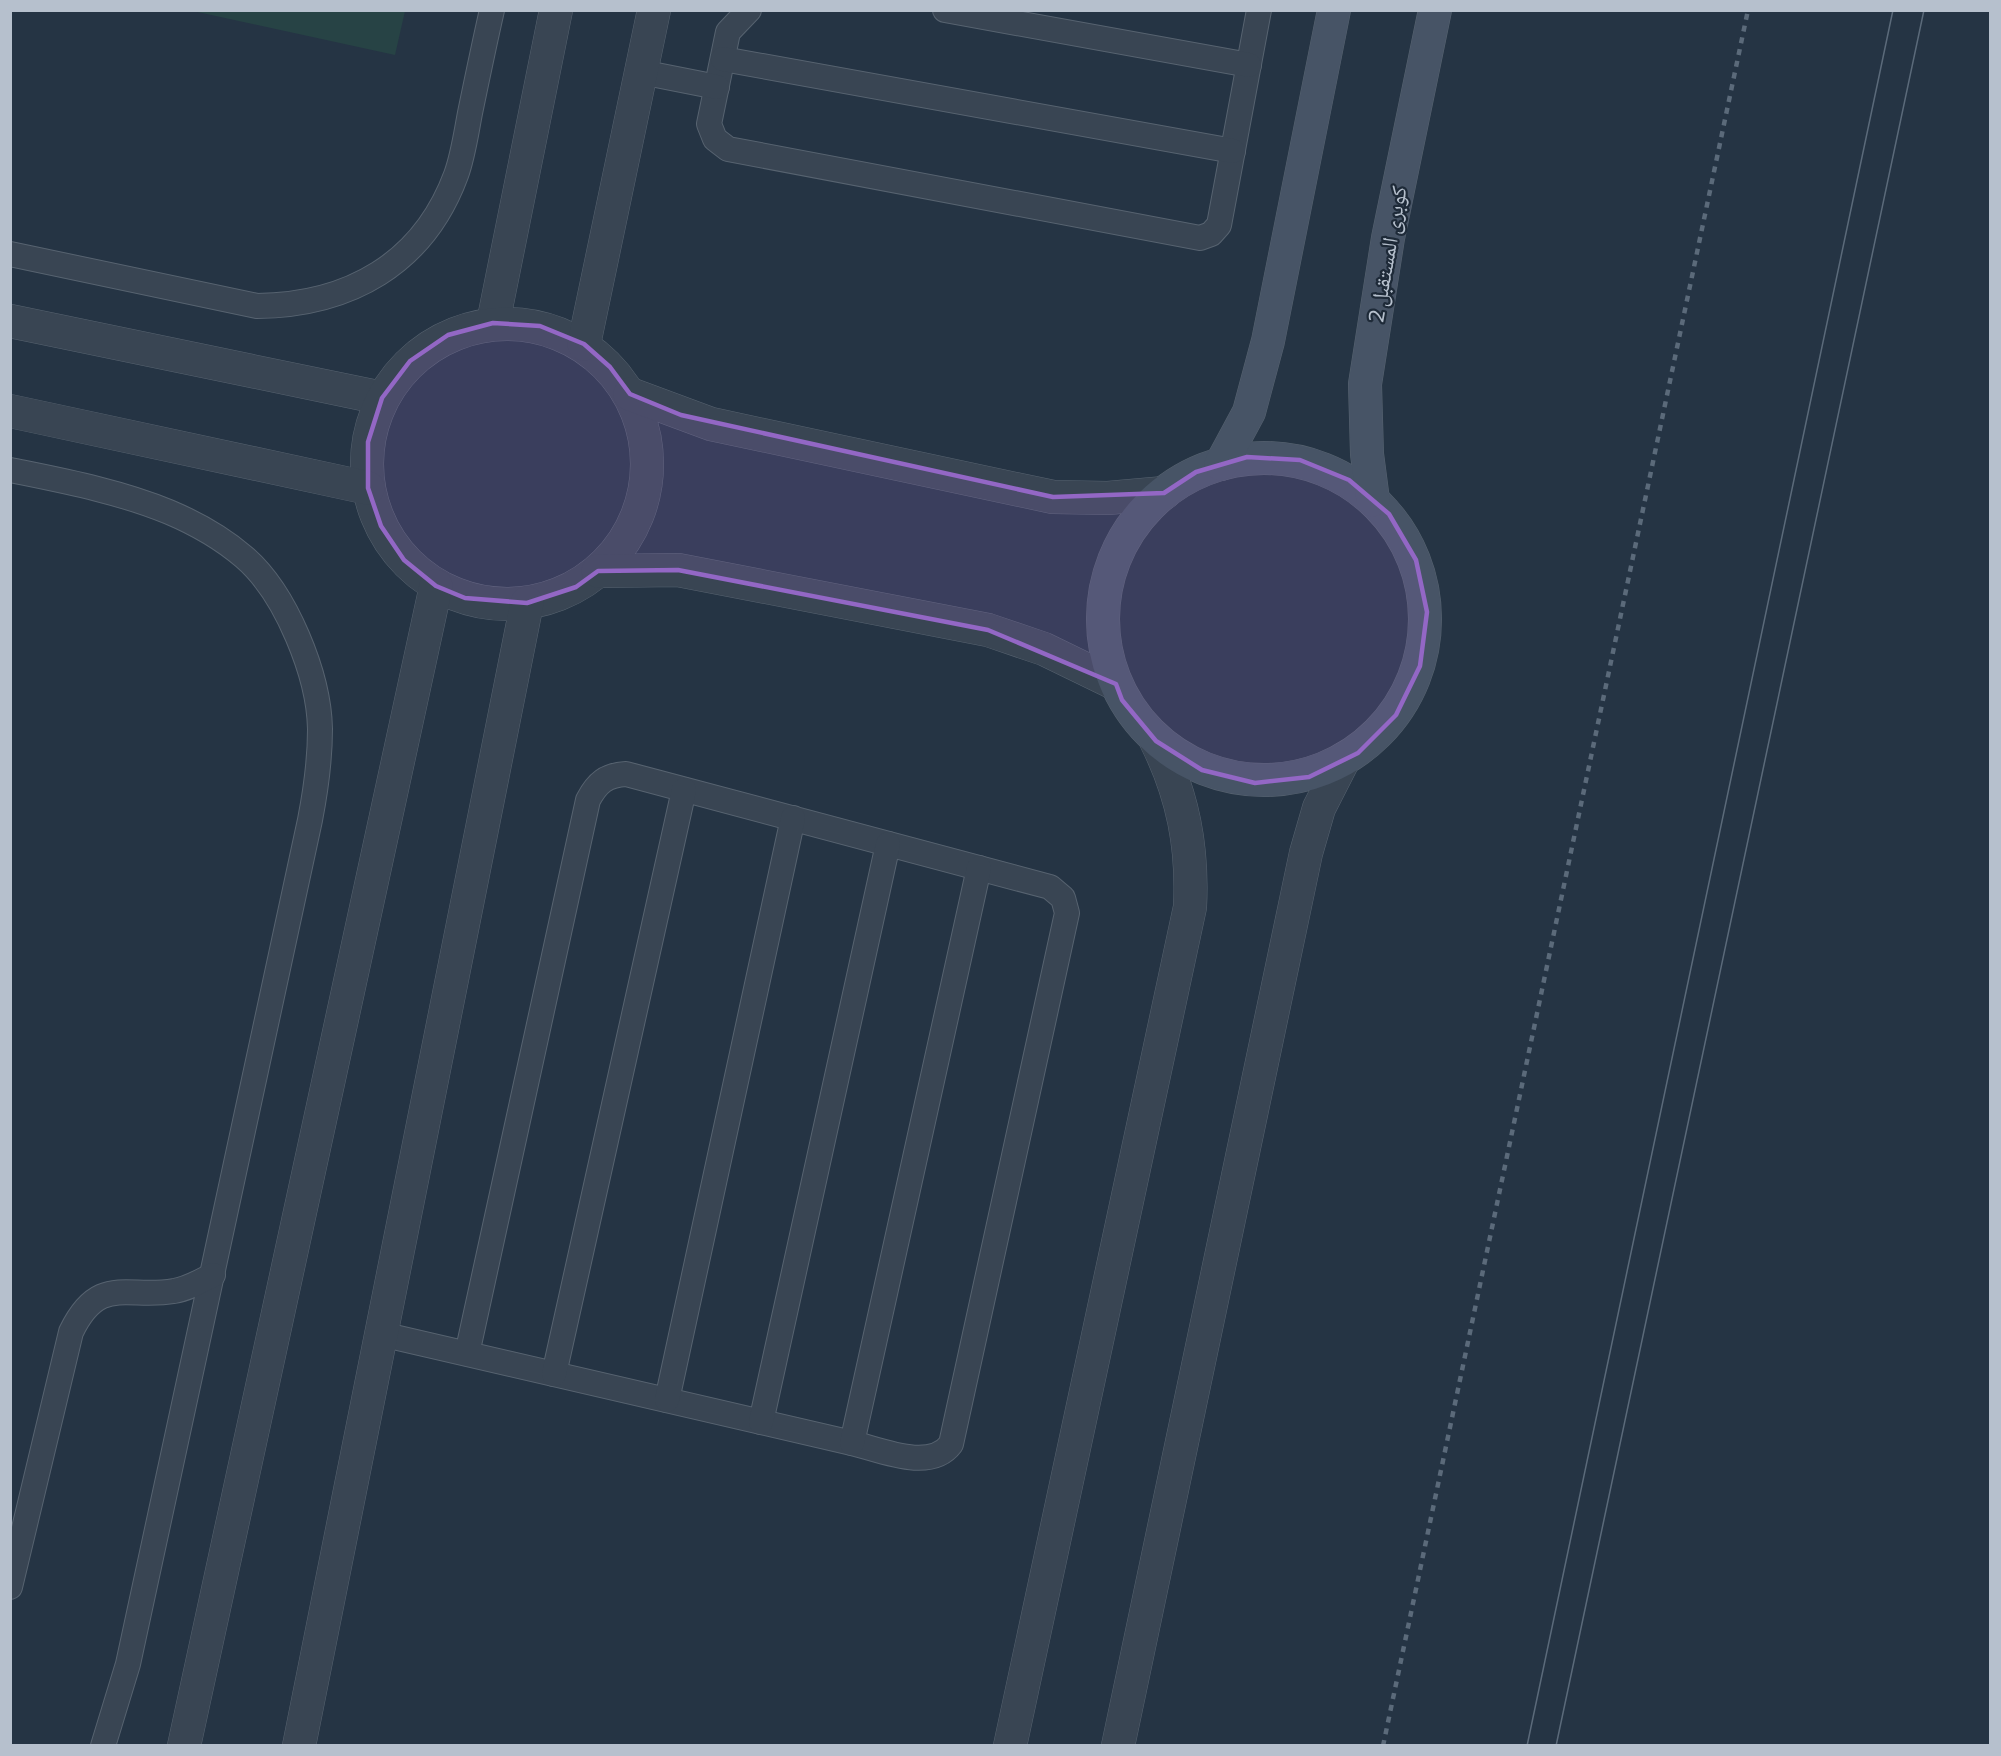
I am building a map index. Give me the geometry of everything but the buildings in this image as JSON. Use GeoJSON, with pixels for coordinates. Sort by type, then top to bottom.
{"type":"FeatureCollection","features":[{"type":"Feature","properties":{"kind":"street"},"geometry":{"type":"LineString","coordinates":[[493,323],[556,10]]}},
{"type":"Feature","properties":{"kind":"street"},"geometry":{"type":"LineString","coordinates":[[584,344],[654,10]]}},
{"type":"Feature","properties":{"kind":"street"},"geometry":{"type":"LineString","coordinates":[[1221,464],[1249,412],[1268,341],[1334,10]]}},
{"type":"Feature","properties":{"kind":"street","name":"كوبرى المستقبل 2"},"geometry":{"type":"LineString","coordinates":[[1373,500],[1367,454],[1365,384],[1388,238],[1435,10]]}},
{"type":"Feature","properties":{"kind":"street"},"geometry":{"type":"LineString","coordinates":[[10,321],[382,398]]}},
{"type":"Feature","properties":{"kind":"street"},"geometry":{"type":"LineString","coordinates":[[493,323],[540,326],[584,344],[610,367],[630,394],[644,431],[648,470],[640,507],[623,542],[598,572],[576,586],[552,597],[527,603],[496,604],[465,598],[436,586],[404,560],[381,526],[368,488],[368,442],[382,398],[410,361],[448,335],[493,323]]}},
{"type":"Feature","properties":{"kind":"street"},"geometry":{"type":"LineString","coordinates":[[630,394],[711,424],[1053,497],[1108,498],[1164,493]]}},
{"type":"Feature","properties":{"kind":"street"},"geometry":{"type":"LineString","coordinates":[[10,411],[368,488]]}},
{"type":"Feature","properties":{"kind":"street"},"geometry":{"type":"LineString","coordinates":[[1010,1746],[1190,907],[1190,849],[1186,820],[1169,767],[1156,741],[1122,700],[1116,684],[1104,649],[1104,594],[1120,543],[1153,502],[1197,472],[1221,464],[1247,457],[1300,460],[1349,480],[1389,514],[1416,560],[1427,612],[1420,666],[1396,715],[1358,753],[1309,777],[1255,783],[1202,770],[1156,741]]}},
{"type":"Feature","properties":{"kind":"street"},"geometry":{"type":"LineString","coordinates":[[598,572],[678,570],[988,630],[1044,650],[1116,684]]}},
{"type":"Feature","properties":{"kind":"street"},"geometry":{"type":"LineString","coordinates":[[184,1746],[436,586]]}},
{"type":"Feature","properties":{"kind":"street"},"geometry":{"type":"LineString","coordinates":[[299,1746],[527,603]]}},
{"type":"Feature","properties":{"kind":"street"},"geometry":{"type":"LineString","coordinates":[[1118,1746],[1306,853],[1319,808],[1344,759]]}},
{"type":"Feature","properties":{"kind":"lane"},"geometry":{"type":"LineString","coordinates":[[10,254],[257,306],[290,306],[321,300],[351,289],[380,274],[405,254],[427,230],[445,202],[462,152],[492,10]]}},
{"type":"Feature","properties":{"kind":"lane"},"geometry":{"type":"LineString","coordinates":[[750,10],[728,32],[710,124],[715,139],[728,149],[1200,238],[1211,234],[1219,225],[1259,10]]}},
{"type":"Feature","properties":{"kind":"lane"},"geometry":{"type":"LineString","coordinates":[[945,10],[1249,65]]}},
{"type":"Feature","properties":{"kind":"lane"},"geometry":{"type":"LineString","coordinates":[[723,59],[1233,151]]}},
{"type":"Feature","properties":{"kind":"lane"},"geometry":{"type":"LineString","coordinates":[[641,72],[717,87]]}},
{"type":"Feature","properties":{"kind":"lane"},"geometry":{"type":"LineString","coordinates":[[10,470],[132,498],[172,513],[245,558],[274,594],[297,635],[312,680],[320,727],[319,773],[213,1275],[129,1664],[103,1746]]}},
{"type":"Feature","properties":{"kind":"lane"},"geometry":{"type":"LineString","coordinates":[[381,1334],[467,1354],[667,1400],[852,1443],[927,1459],[938,1456],[951,1444],[1067,913],[1063,898],[1050,887],[626,774],[615,775],[594,788],[588,800],[467,1354]]}},
{"type":"Feature","properties":{"kind":"lane"},"geometry":{"type":"LineString","coordinates":[[554,1374],[684,790]]}},
{"type":"Feature","properties":{"kind":"lane"},"geometry":{"type":"LineString","coordinates":[[667,1400],[793,818]]}},
{"type":"Feature","properties":{"kind":"lane"},"geometry":{"type":"LineString","coordinates":[[761,1422],[888,844]]}},
{"type":"Feature","properties":{"kind":"lane"},"geometry":{"type":"LineString","coordinates":[[852,1443],[980,868]]}},
{"type":"Feature","properties":{"kind":"lane"},"geometry":{"type":"LineString","coordinates":[[10,1587],[71,1332],[78,1318],[102,1296],[118,1291],[175,1291],[213,1275]]}},
{"type":"Feature","properties":{"kind":"highlighted area"},"geometry":{"type":"Polygon","coordinates":[[[493,323],[540,326],[584,344],[610,367],[630,394],[681,415],[1053,497],[1164,493],[1196,472],[1247,457],[1300,460],[1349,480],[1389,514],[1416,560],[1427,612],[1420,666],[1396,715],[1358,753],[1309,777],[1255,783],[1202,770],[1156,741],[1122,700],[1116,684],[988,630],[678,570],[598,571],[576,587],[527,603],[465,598],[436,586],[404,560],[381,526],[368,488],[368,442],[382,398],[410,361],[448,335],[493,323]]]}},
{"type":"Feature","properties":{"kind":"green space"},"geometry":{"type":"Polygon","coordinates":[[[405,10],[395,55],[193,11],[405,10]]]}},
{"type":"Feature","properties":{"kind":"tram line"},"geometry":{"type":"LineString","coordinates":[[1527,1746],[1893,10]]}},
{"type":"Feature","properties":{"kind":"tram line"},"geometry":{"type":"LineString","coordinates":[[1556,1746],[1924,10]]}},
{"type":"Feature","properties":{"kind":"railway"},"geometry":{"type":"LineString","coordinates":[[1383,1746],[1748,10]]}}]}
